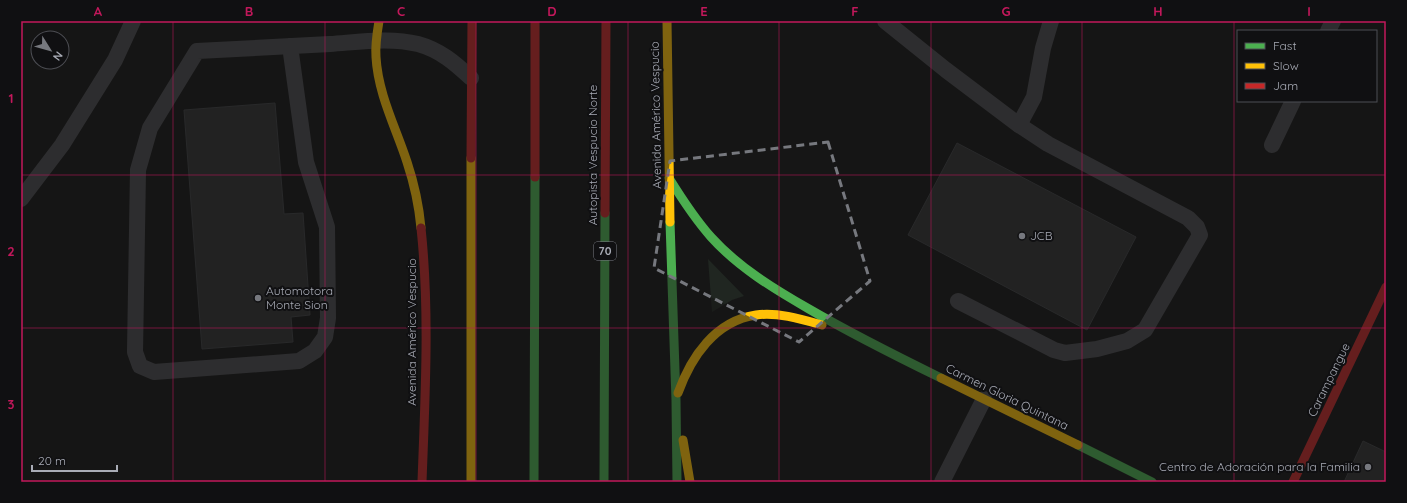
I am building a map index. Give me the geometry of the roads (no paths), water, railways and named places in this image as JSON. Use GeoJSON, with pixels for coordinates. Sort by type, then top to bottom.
{"type":"FeatureCollection","features":[{"type":"Feature","properties":{"kind":"main road","name":"Avenida Américo Vespucio"},"geometry":{"type":"LineString","coordinates":[[379,21],[375,41],[376,66],[379,82],[412,179],[418,208],[426,272],[422,482]]}},
{"type":"Feature","properties":{"kind":"main road"},"geometry":{"type":"LineString","coordinates":[[471,482],[472,21]]}},
{"type":"Feature","properties":{"kind":"main road"},"geometry":{"type":"LineString","coordinates":[[534,482],[535,21]]}},
{"type":"Feature","properties":{"kind":"main road","name":"Autopista Vespucio Norte"},"geometry":{"type":"LineString","coordinates":[[604,482],[606,21]]}},
{"type":"Feature","properties":{"kind":"main road","name":"Avenida Américo Vespucio"},"geometry":{"type":"LineString","coordinates":[[667,21],[669,178],[677,482]]}},
{"type":"Feature","properties":{"kind":"main road","name":"Carmen Gloria Quintana"},"geometry":{"type":"LineString","coordinates":[[669,178],[685,205],[712,238],[739,263],[772,288],[852,334],[1152,482]]}},
{"type":"Feature","properties":{"kind":"main road","name":"Carampangue"},"geometry":{"type":"LineString","coordinates":[[1293,482],[1386,287]]}},
{"type":"Feature","properties":{"kind":"main road","name":"Carmen Gloria Quintana"},"geometry":{"type":"LineString","coordinates":[[676,400],[687,372],[705,344],[718,332],[738,319],[757,315],[773,315],[807,321],[852,334]]}},
{"type":"Feature","properties":{"kind":"main road","name":"Avenida Américo Vespucio"},"geometry":{"type":"LineString","coordinates":[[676,400],[690,482]]}},
{"type":"Feature","properties":{"kind":"lane"},"geometry":{"type":"LineString","coordinates":[[21,199],[62,145],[115,60],[133,21]]}},
{"type":"Feature","properties":{"kind":"lane"},"geometry":{"type":"LineString","coordinates":[[885,21],[946,70],[1019,125],[1048,144],[1188,218],[1197,227],[1200,235],[1145,330],[1127,341],[1097,349],[1065,353],[1060,352],[958,301]]}},
{"type":"Feature","properties":{"kind":"lane"},"geometry":{"type":"LineString","coordinates":[[1019,125],[1034,96],[1043,48],[1050,21]]}},
{"type":"Feature","properties":{"kind":"lane"},"geometry":{"type":"LineString","coordinates":[[1328,30],[1333,21]]}},
{"type":"Feature","properties":{"kind":"lane"},"geometry":{"type":"LineString","coordinates":[[290,46],[306,162],[327,227],[328,318],[325,337],[315,351],[299,361],[154,372],[140,366],[135,352],[138,170],[150,128],[197,51],[375,41],[405,42],[431,48],[444,55],[456,63],[471,78]]}},
{"type":"Feature","properties":{"kind":"lane"},"geometry":{"type":"LineString","coordinates":[[1272,145],[1293,102]]}},
{"type":"Feature","properties":{"kind":"lane"},"geometry":{"type":"LineString","coordinates":[[942,482],[984,400]]}},
{"type":"Feature","properties":{"kind":"place","name":"JCB"},"geometry":{"type":"Point","coordinates":[1022,236]}},
{"type":"Feature","properties":{"kind":"place","name":"Automotora Monte Sion"},"geometry":{"type":"Point","coordinates":[258,298]}},
{"type":"Feature","properties":{"kind":"place","name":"Centro de Adoración para la Familia"},"geometry":{"type":"Point","coordinates":[1368,467]}}]}
